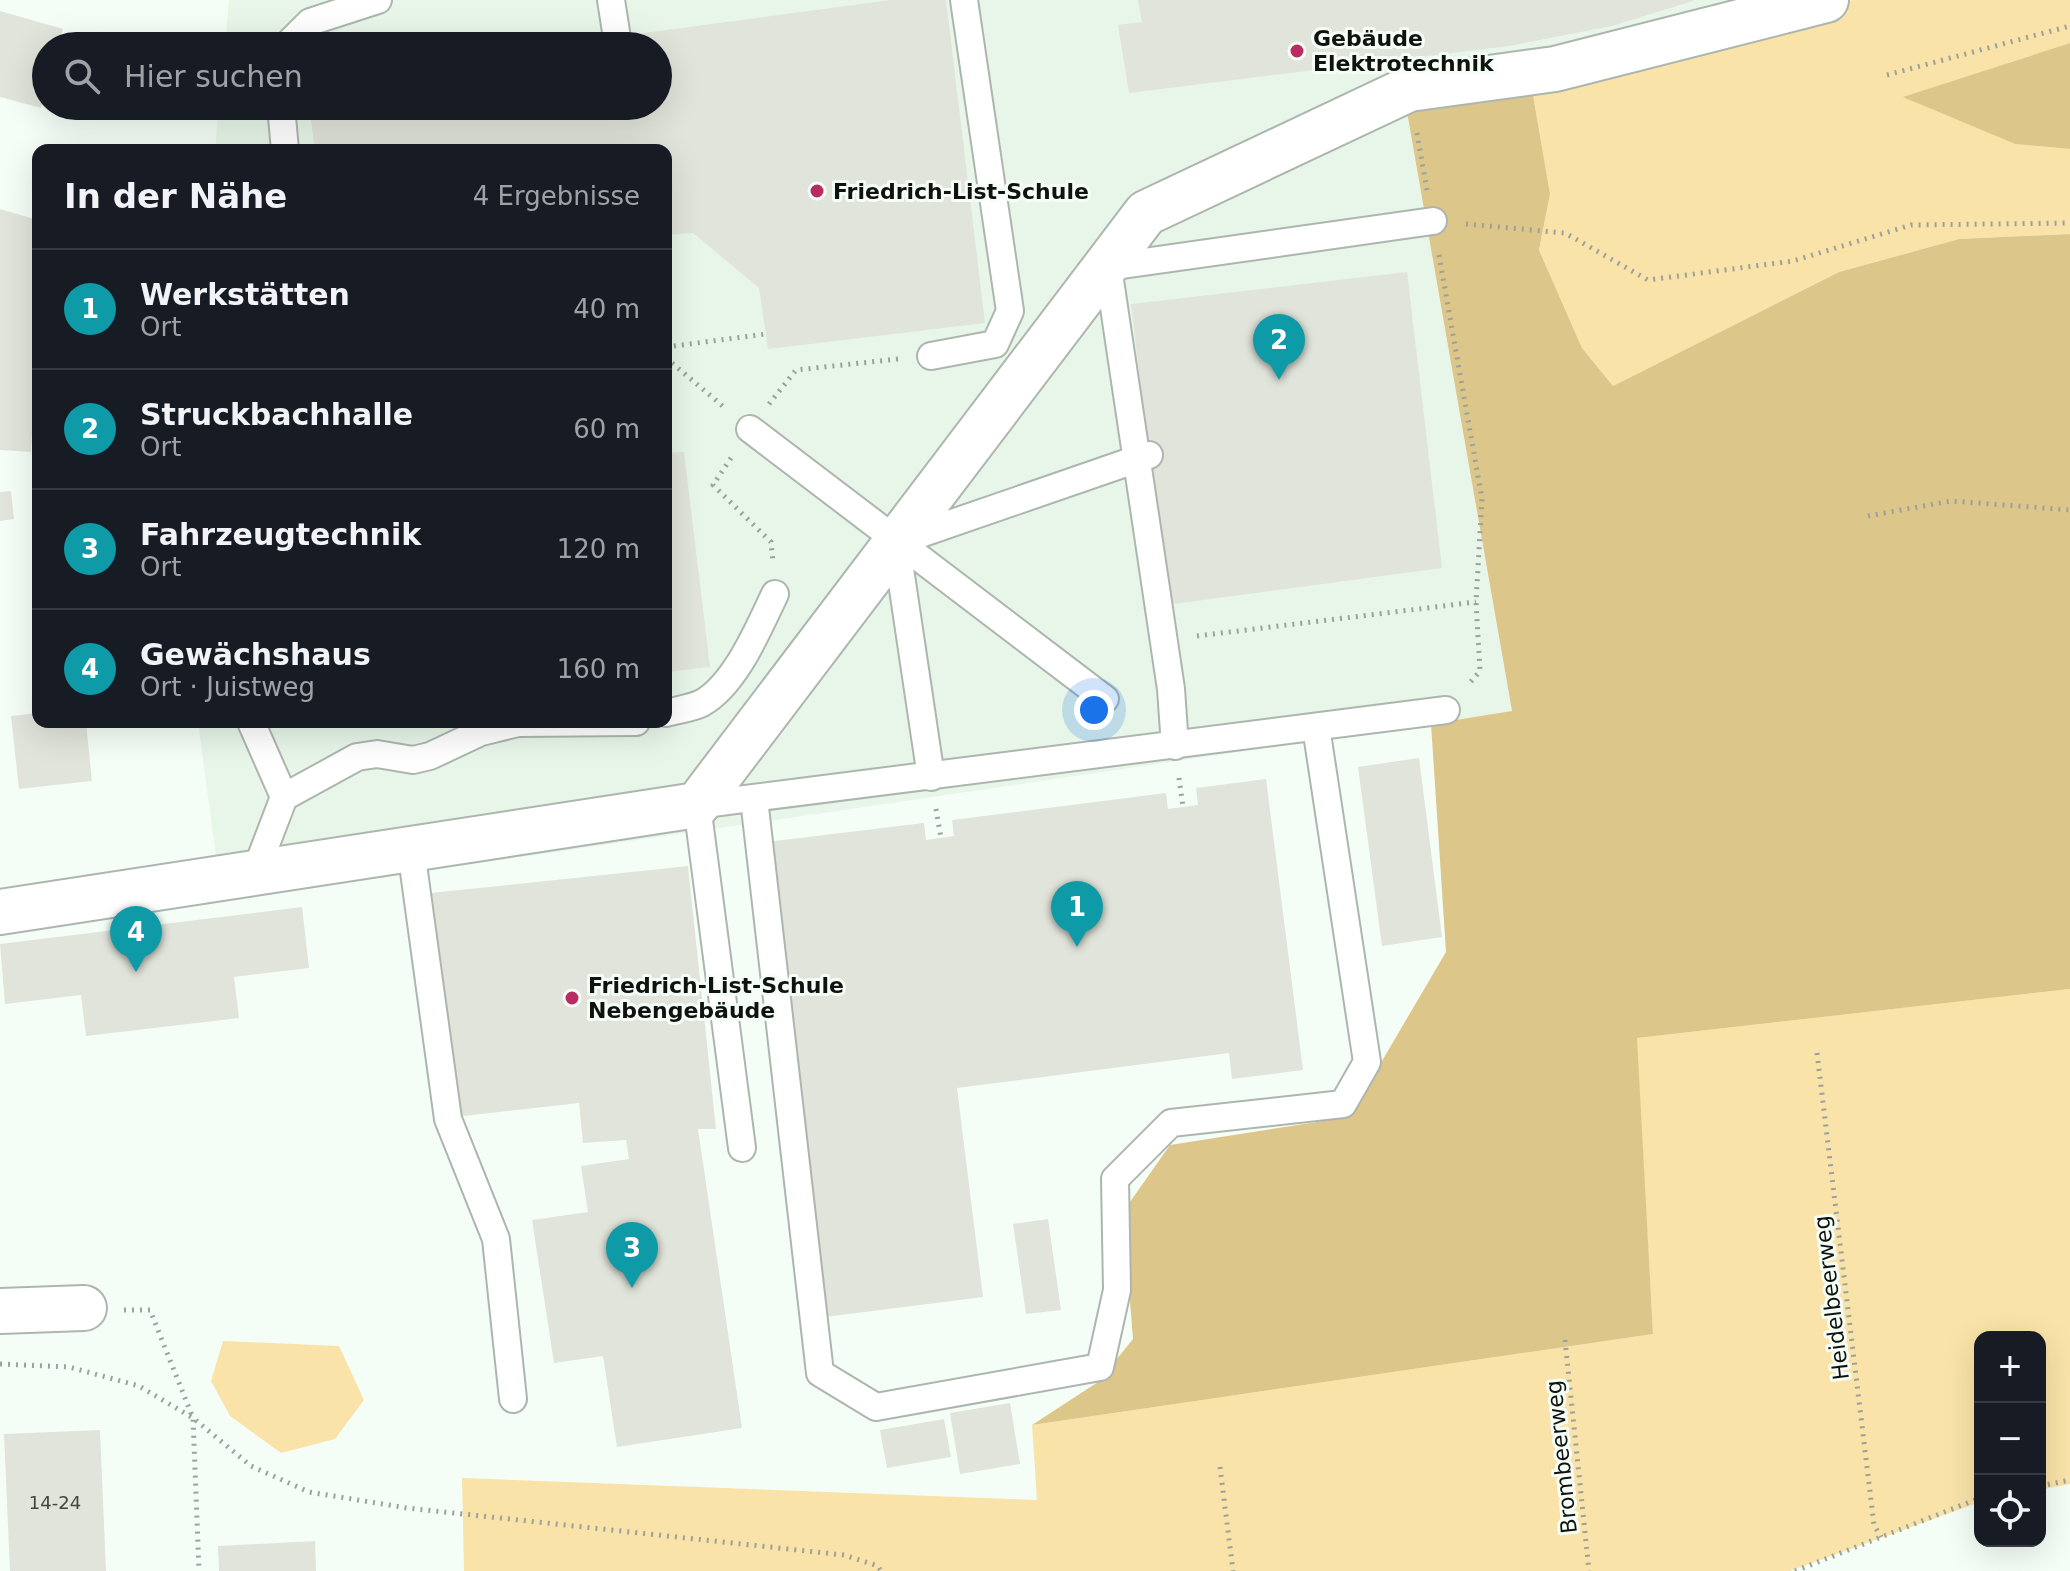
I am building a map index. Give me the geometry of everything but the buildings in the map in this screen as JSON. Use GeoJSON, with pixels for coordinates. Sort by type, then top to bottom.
{"type":"FeatureCollection","features":[{"type":"Feature","properties":{"kind":"street"},"geometry":{"type":"LineString","coordinates":[[0,912],[697,805],[1146,213],[1409,89],[1555,69],[1826,0]]}},
{"type":"Feature","properties":{"kind":"street"},"geometry":{"type":"LineString","coordinates":[[0,1311],[84,1308]]}},
{"type":"Feature","properties":{"kind":"lane"},"geometry":{"type":"LineString","coordinates":[[300,32],[310,22],[378,0]]}},
{"type":"Feature","properties":{"kind":"lane"},"geometry":{"type":"LineString","coordinates":[[611,0],[616,32]]}},
{"type":"Feature","properties":{"kind":"lane"},"geometry":{"type":"LineString","coordinates":[[931,356],[995,344],[1010,311],[964,0]]}},
{"type":"Feature","properties":{"kind":"lane"},"geometry":{"type":"LineString","coordinates":[[282,120],[284,144]]}},
{"type":"Feature","properties":{"kind":"lane"},"geometry":{"type":"LineString","coordinates":[[1175,746],[1143,456],[1108,267],[1433,221]]}},
{"type":"Feature","properties":{"kind":"lane"},"geometry":{"type":"LineString","coordinates":[[984,313],[1010,311]]}},
{"type":"Feature","properties":{"kind":"lane"},"geometry":{"type":"LineString","coordinates":[[750,429],[1105,699]]}},
{"type":"Feature","properties":{"kind":"lane"},"geometry":{"type":"LineString","coordinates":[[896,542],[1143,456]]}},
{"type":"Feature","properties":{"kind":"lane"},"geometry":{"type":"LineString","coordinates":[[896,542],[931,777]]}},
{"type":"Feature","properties":{"kind":"lane"},"geometry":{"type":"LineString","coordinates":[[672,711],[703,703],[721,685],[746,653],[775,594]]}},
{"type":"Feature","properties":{"kind":"lane"},"geometry":{"type":"LineString","coordinates":[[742,1148],[697,805],[1446,710]]}},
{"type":"Feature","properties":{"kind":"lane"},"geometry":{"type":"LineString","coordinates":[[754,799],[820,1373],[876,1407],[1100,1367],[1117,1290],[1115,1179],[1171,1123],[1343,1104],[1367,1062],[1316,727]]}},
{"type":"Feature","properties":{"kind":"lane"},"geometry":{"type":"LineString","coordinates":[[254,728],[284,797]]}},
{"type":"Feature","properties":{"kind":"lane"},"geometry":{"type":"LineString","coordinates":[[255,873],[284,797],[357,757],[377,754],[413,760],[497,728]]}},
{"type":"Feature","properties":{"kind":"lane"},"geometry":{"type":"LineString","coordinates":[[411,850],[448,1119],[496,1239],[513,1399]]}},
{"type":"Feature","properties":{"kind":"path"},"geometry":{"type":"LineString","coordinates":[[1887,75],[2070,26]]}},
{"type":"Feature","properties":{"kind":"path"},"geometry":{"type":"LineString","coordinates":[[1409,89],[1482,499],[1476,602],[1480,671],[1446,710]]}},
{"type":"Feature","properties":{"kind":"path"},"geometry":{"type":"LineString","coordinates":[[1433,221],[1565,233],[1648,280],[1793,261],[1911,225],[2070,223]]}},
{"type":"Feature","properties":{"kind":"path"},"geometry":{"type":"LineString","coordinates":[[672,346],[766,334]]}},
{"type":"Feature","properties":{"kind":"path"},"geometry":{"type":"LineString","coordinates":[[771,542],[713,485],[750,429],[796,370],[875,361]]}},
{"type":"Feature","properties":{"kind":"path"},"geometry":{"type":"LineString","coordinates":[[672,363],[750,429]]}},
{"type":"Feature","properties":{"kind":"path"},"geometry":{"type":"LineString","coordinates":[[1868,516],[1951,501],[2070,510]]}},
{"type":"Feature","properties":{"kind":"path"},"geometry":{"type":"LineString","coordinates":[[1164,640],[1476,602]]}},
{"type":"Feature","properties":{"kind":"path","name":"Heidelbeerweg"},"geometry":{"type":"LineString","coordinates":[[1817,1053],[1874,1525],[1881,1537]]}},
{"type":"Feature","properties":{"kind":"path"},"geometry":{"type":"LineString","coordinates":[[84,1308],[150,1310],[193,1418],[199,1571]]}},
{"type":"Feature","properties":{"kind":"path","name":"Brombeerweg"},"geometry":{"type":"LineString","coordinates":[[1565,1340],[1589,1571]]}},
{"type":"Feature","properties":{"kind":"path"},"geometry":{"type":"LineString","coordinates":[[0,1364],[69,1367],[139,1386],[193,1418],[251,1466],[309,1492],[407,1508],[844,1555],[878,1566],[881,1571]]}},
{"type":"Feature","properties":{"kind":"path"},"geometry":{"type":"LineString","coordinates":[[1220,1467],[1233,1571]]}},
{"type":"Feature","properties":{"kind":"path"},"geometry":{"type":"LineString","coordinates":[[2046,1485],[2070,1480]]}},
{"type":"Feature","properties":{"kind":"path"},"geometry":{"type":"LineString","coordinates":[[1795,1571],[1974,1500]]}},
{"type":"Feature","properties":{"kind":"shaded area"},"geometry":{"type":"Polygon","coordinates":[[[229,0],[1845,0],[1404,96],[1512,712],[222,901],[199,728],[672,728],[672,144],[216,144],[218,120],[672,120],[672,32],[226,32],[229,0]]]}},
{"type":"Feature","properties":{"kind":"shaded area"},"geometry":{"type":"Polygon","coordinates":[[[1853,0],[2070,0],[2070,43],[1905,97],[2015,144],[2070,149],[2070,234],[1959,239],[1839,272],[1613,386],[1582,348],[1539,250],[1550,194],[1528,66],[1853,0]]]}},
{"type":"Feature","properties":{"kind":"shaded area"},"geometry":{"type":"Polygon","coordinates":[[[2070,43],[2070,149],[2015,144],[1903,97],[2070,43]]]}},
{"type":"Feature","properties":{"kind":"shaded area"},"geometry":{"type":"Polygon","coordinates":[[[1528,66],[1550,194],[1539,250],[1582,348],[1613,386],[1839,272],[1959,239],[2070,234],[2070,989],[1637,1038],[1653,1334],[1032,1425],[1098,1382],[1133,1339],[1123,1212],[1170,1145],[1349,1117],[1446,952],[1431,724],[1512,711],[1404,95],[1528,66]]]}},
{"type":"Feature","properties":{"kind":"shaded area"},"geometry":{"type":"Polygon","coordinates":[[[2070,989],[2070,1484],[2046,1489],[2046,1331],[1974,1331],[1974,1504],[1790,1571],[464,1571],[462,1478],[1037,1500],[1032,1425],[1653,1334],[1636,1038],[2070,989]]]}},
{"type":"Feature","properties":{"kind":"shaded area"},"geometry":{"type":"Polygon","coordinates":[[[223,1341],[339,1346],[364,1400],[335,1439],[281,1453],[230,1416],[211,1381],[223,1341]]]}},
{"type":"Feature","properties":{"kind":"place","name":"Gebäude Elektrotechnik"},"geometry":{"type":"Point","coordinates":[1297,51]}},
{"type":"Feature","properties":{"kind":"place","name":"Friedrich-List-Schule"},"geometry":{"type":"Point","coordinates":[817,191]}},
{"type":"Feature","properties":{"kind":"place","name":"Struckbachhalle"},"geometry":{"type":"Point","coordinates":[1279,380]}},
{"type":"Feature","properties":{"kind":"place","name":"Werkstätten"},"geometry":{"type":"Point","coordinates":[1077,947]}},
{"type":"Feature","properties":{"kind":"place","name":"Gewächshaus"},"geometry":{"type":"Point","coordinates":[136,972]}},
{"type":"Feature","properties":{"kind":"place","name":"Friedrich-List-Schule Nebengebäude"},"geometry":{"type":"Point","coordinates":[572,998]}},
{"type":"Feature","properties":{"kind":"place","name":"Fahrzeugtechnik"},"geometry":{"type":"Point","coordinates":[632,1288]}}]}
